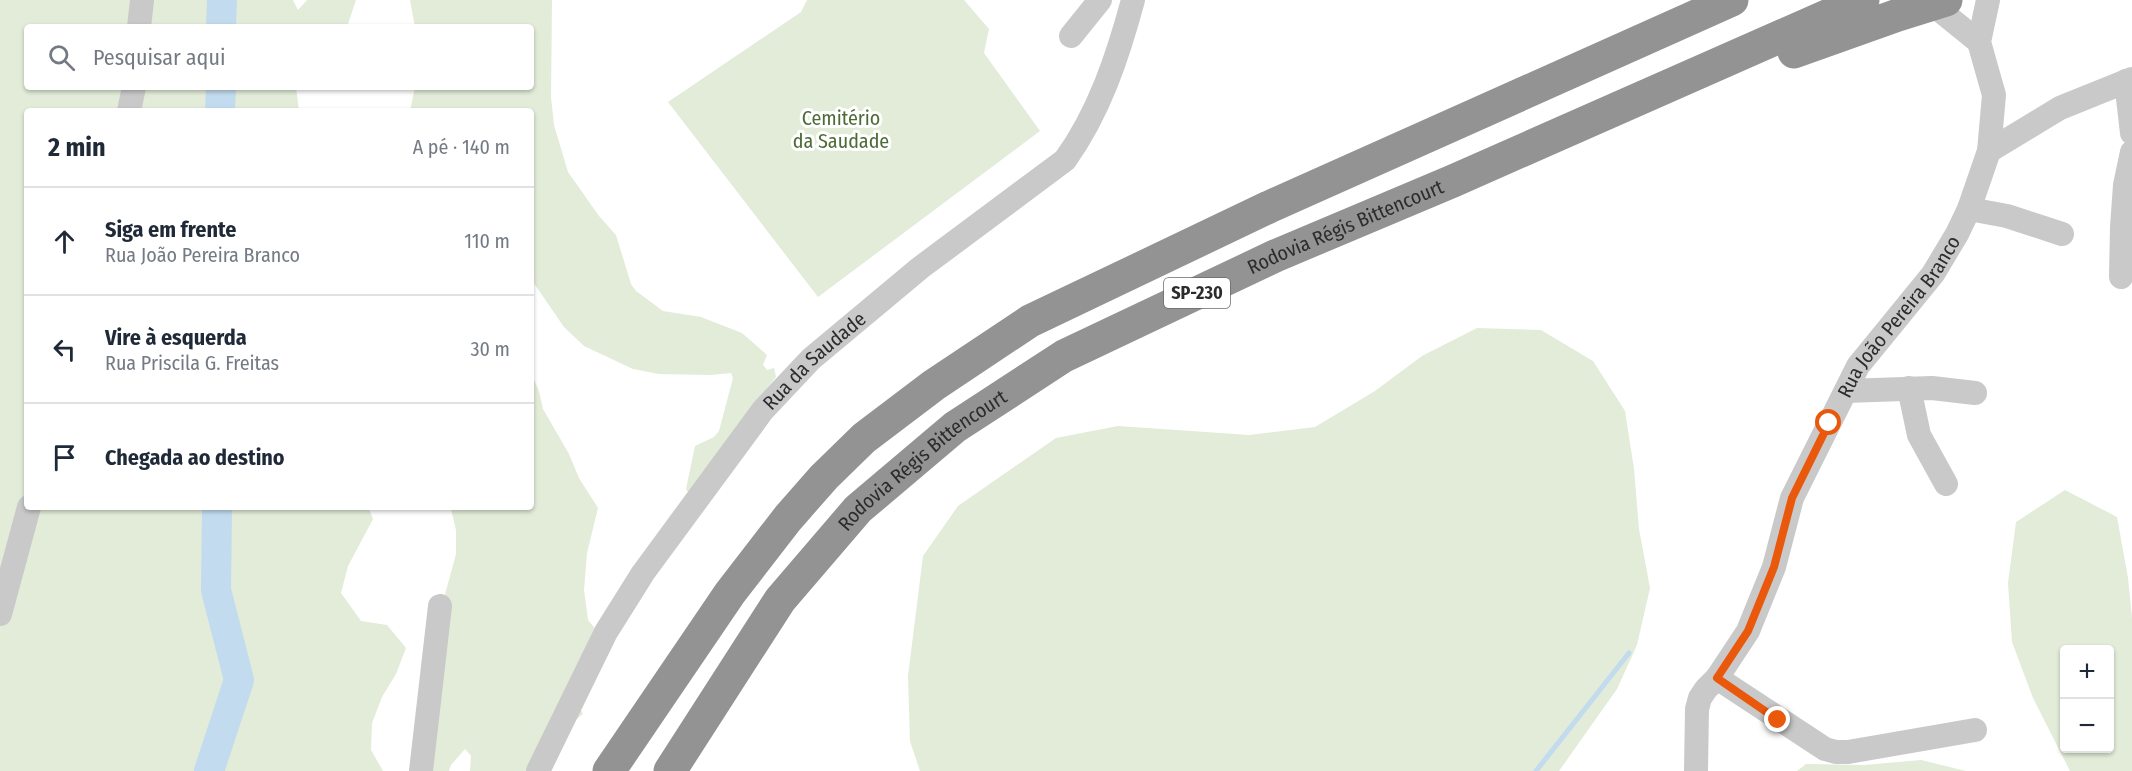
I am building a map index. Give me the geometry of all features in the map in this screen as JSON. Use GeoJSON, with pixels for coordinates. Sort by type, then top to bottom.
{"type":"FeatureCollection","features":[{"type":"Feature","properties":{"kind":"highway","name":"SP-230"},"geometry":{"type":"LineString","coordinates":[[609,771],[730,593],[788,518],[824,477],[864,438],[934,385],[1030,321],[1269,207],[1732,0]]}},
{"type":"Feature","properties":{"kind":"highway","name":"Rodovia Régis Bittencourt"},"geometry":{"type":"LineString","coordinates":[[670,771],[780,600],[858,510],[955,427],[1064,356],[1275,256],[1453,181],[1863,0]]}},
{"type":"Feature","properties":{"kind":"highway"},"geometry":{"type":"LineString","coordinates":[[1583,123],[1669,103],[1782,56],[1939,2]]}},
{"type":"Feature","properties":{"kind":"street"},"geometry":{"type":"LineString","coordinates":[[139,24],[142,0]]}},
{"type":"Feature","properties":{"kind":"street"},"geometry":{"type":"LineString","coordinates":[[1071,36],[1100,0]]}},
{"type":"Feature","properties":{"kind":"street","name":"Rua da Saudade"},"geometry":{"type":"LineString","coordinates":[[538,771],[606,632],[643,573],[763,410],[811,359],[920,268],[1065,160],[1078,142],[1091,116],[1120,50],[1133,0]]}},
{"type":"Feature","properties":{"kind":"street","name":"Rua João Pereira Branco"},"geometry":{"type":"LineString","coordinates":[[1696,771],[1697,709],[1700,698],[1717,678],[1748,631],[1774,567],[1792,498],[1858,366],[1933,274],[1969,209],[1989,151],[1994,95],[1979,42],[1988,0]]}},
{"type":"Feature","properties":{"kind":"street"},"geometry":{"type":"LineString","coordinates":[[1939,2],[1979,42]]}},
{"type":"Feature","properties":{"kind":"street"},"geometry":{"type":"LineString","coordinates":[[1989,151],[2060,108],[2129,80],[2132,133]]}},
{"type":"Feature","properties":{"kind":"street"},"geometry":{"type":"LineString","coordinates":[[130,108],[133,90]]}},
{"type":"Feature","properties":{"kind":"street"},"geometry":{"type":"LineString","coordinates":[[2121,277],[2125,185],[2132,152]]}},
{"type":"Feature","properties":{"kind":"street"},"geometry":{"type":"LineString","coordinates":[[1969,209],[2007,216],[2062,234]]}},
{"type":"Feature","properties":{"kind":"street"},"geometry":{"type":"LineString","coordinates":[[1909,388],[1919,435],[1946,484]]}},
{"type":"Feature","properties":{"kind":"street"},"geometry":{"type":"LineString","coordinates":[[1845,391],[1932,388],[1975,393]]}},
{"type":"Feature","properties":{"kind":"street"},"geometry":{"type":"LineString","coordinates":[[0,614],[28,510]]}},
{"type":"Feature","properties":{"kind":"street"},"geometry":{"type":"LineString","coordinates":[[421,771],[440,606]]}},
{"type":"Feature","properties":{"kind":"street"},"geometry":{"type":"LineString","coordinates":[[1717,678],[1788,726],[1825,749],[1836,752],[1975,730]]}},
{"type":"Feature","properties":{"kind":"green space"},"geometry":{"type":"Polygon","coordinates":[[[0,0],[293,0],[298,10],[307,0],[356,0],[348,24],[24,24],[24,90],[296,90],[299,108],[24,108],[24,510],[369,510],[373,519],[348,566],[341,593],[361,621],[387,625],[406,648],[372,723],[371,750],[383,771],[0,771],[0,0]]]}},
{"type":"Feature","properties":{"kind":"green space"},"geometry":{"type":"Polygon","coordinates":[[[410,0],[552,0],[551,97],[554,125],[568,172],[599,216],[616,235],[631,284],[636,291],[663,311],[701,317],[742,333],[767,355],[763,365],[767,370],[774,368],[776,377],[760,397],[694,502],[686,489],[695,446],[714,437],[719,431],[733,378],[731,373],[659,374],[633,369],[584,346],[564,327],[534,283],[534,108],[411,108],[414,90],[534,90],[534,24],[414,24],[410,0]]]}},
{"type":"Feature","properties":{"kind":"green space","name":"Cemitério da Saudade"},"geometry":{"type":"Polygon","coordinates":[[[807,0],[964,0],[989,29],[984,53],[1040,131],[818,297],[668,102],[801,12],[807,0]]]}},
{"type":"Feature","properties":{"kind":"green space"},"geometry":{"type":"Polygon","coordinates":[[[1477,328],[1541,330],[1593,361],[1625,411],[1634,469],[1639,529],[1650,588],[1637,645],[1617,689],[1559,771],[920,771],[910,741],[908,676],[923,556],[958,506],[1056,438],[1118,426],[1249,435],[1315,427],[1375,391],[1422,356],[1477,328]]]}},
{"type":"Feature","properties":{"kind":"green space"},"geometry":{"type":"Polygon","coordinates":[[[534,380],[543,409],[569,454],[579,478],[598,508],[587,553],[584,590],[588,620],[598,632],[577,703],[583,714],[569,725],[539,771],[470,771],[471,756],[465,749],[451,765],[449,771],[433,771],[440,613],[456,554],[456,530],[451,510],[534,510],[534,380]]]}},
{"type":"Feature","properties":{"kind":"green space"},"geometry":{"type":"Polygon","coordinates":[[[2065,490],[2117,517],[2128,578],[2132,618],[2132,771],[2070,771],[2061,753],[2114,753],[2114,645],[2060,645],[2060,751],[2033,698],[2012,642],[2008,583],[2016,522],[2065,490]]]}},
{"type":"Feature","properties":{"kind":"green space"},"geometry":{"type":"Polygon","coordinates":[[[1921,760],[1966,771],[1797,771],[1806,764],[1864,765],[1921,760]]]}},
{"type":"Feature","properties":{"kind":"waterway"},"geometry":{"type":"LineString","coordinates":[[221,24],[222,0]]}},
{"type":"Feature","properties":{"kind":"waterway"},"geometry":{"type":"LineString","coordinates":[[220,108],[221,90]]}},
{"type":"Feature","properties":{"kind":"waterway"},"geometry":{"type":"LineString","coordinates":[[209,771],[239,680],[216,590],[217,510]]}},
{"type":"Feature","properties":{"kind":"waterway"},"geometry":{"type":"LineString","coordinates":[[1536,771],[1629,653]]}},
{"type":"Feature","properties":{"kind":"route"},"geometry":{"type":"LineString","coordinates":[[1778,720],[1717,678],[1748,631],[1774,567],[1792,498],[1829,423]]}}]}
